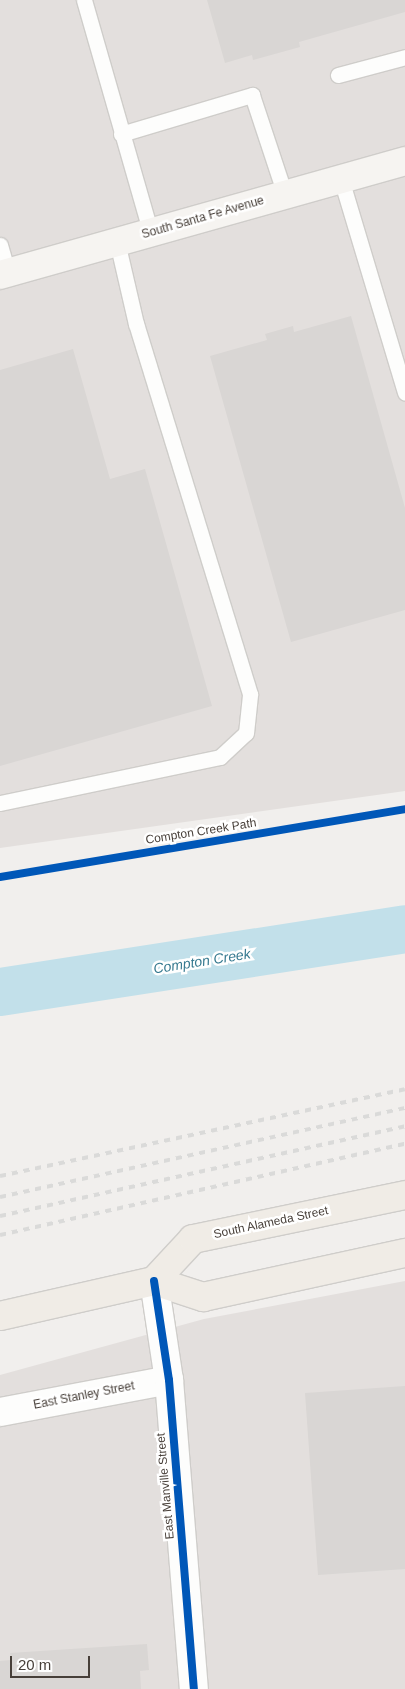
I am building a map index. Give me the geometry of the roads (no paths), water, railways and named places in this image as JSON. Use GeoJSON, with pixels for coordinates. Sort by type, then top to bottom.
{"type":"FeatureCollection","features":[{"type":"Feature","properties":{"kind":"main road","name":"South Santa Fe Avenue"},"geometry":{"type":"LineString","coordinates":[[4,274],[405,161]]}},
{"type":"Feature","properties":{"kind":"main road","name":"South Alameda Street"},"geometry":{"type":"LineString","coordinates":[[154,1281],[193,1239],[405,1195]]}},
{"type":"Feature","properties":{"kind":"main road"},"geometry":{"type":"LineString","coordinates":[[0,1316],[154,1281],[203,1297],[405,1253]]}},
{"type":"Feature","properties":{"kind":"street","name":"East Manville Street"},"geometry":{"type":"LineString","coordinates":[[154,1281],[168,1380],[194,1689]]}},
{"type":"Feature","properties":{"kind":"street","name":"East Stanley Street"},"geometry":{"type":"LineString","coordinates":[[0,1412],[168,1380]]}},
{"type":"Feature","properties":{"kind":"lane"},"geometry":{"type":"LineString","coordinates":[[84,0],[151,233]]}},
{"type":"Feature","properties":{"kind":"lane"},"geometry":{"type":"LineString","coordinates":[[338,75],[405,57]]}},
{"type":"Feature","properties":{"kind":"lane"},"geometry":{"type":"LineString","coordinates":[[121,134],[252,96],[285,195]]}},
{"type":"Feature","properties":{"kind":"lane"},"geometry":{"type":"LineString","coordinates":[[341,179],[405,393]]}},
{"type":"Feature","properties":{"kind":"lane"},"geometry":{"type":"LineString","coordinates":[[0,803],[220,757],[246,733],[250,694],[136,324],[117,242]]}},
{"type":"Feature","properties":{"kind":"lane"},"geometry":{"type":"LineString","coordinates":[[0,246],[4,274]]}},
{"type":"Feature","properties":{"kind":"waterway","name":"Compton Creek"},"geometry":{"type":"LineString","coordinates":[[0,992],[405,929]]}},
{"type":"Feature","properties":{"kind":"railway"},"geometry":{"type":"LineString","coordinates":[[0,1176],[405,1089]]}},
{"type":"Feature","properties":{"kind":"railway"},"geometry":{"type":"LineString","coordinates":[[0,1197],[405,1108]]}},
{"type":"Feature","properties":{"kind":"railway"},"geometry":{"type":"LineString","coordinates":[[0,1216],[405,1126]]}},
{"type":"Feature","properties":{"kind":"railway"},"geometry":{"type":"LineString","coordinates":[[0,1235],[405,1144]]}}]}
